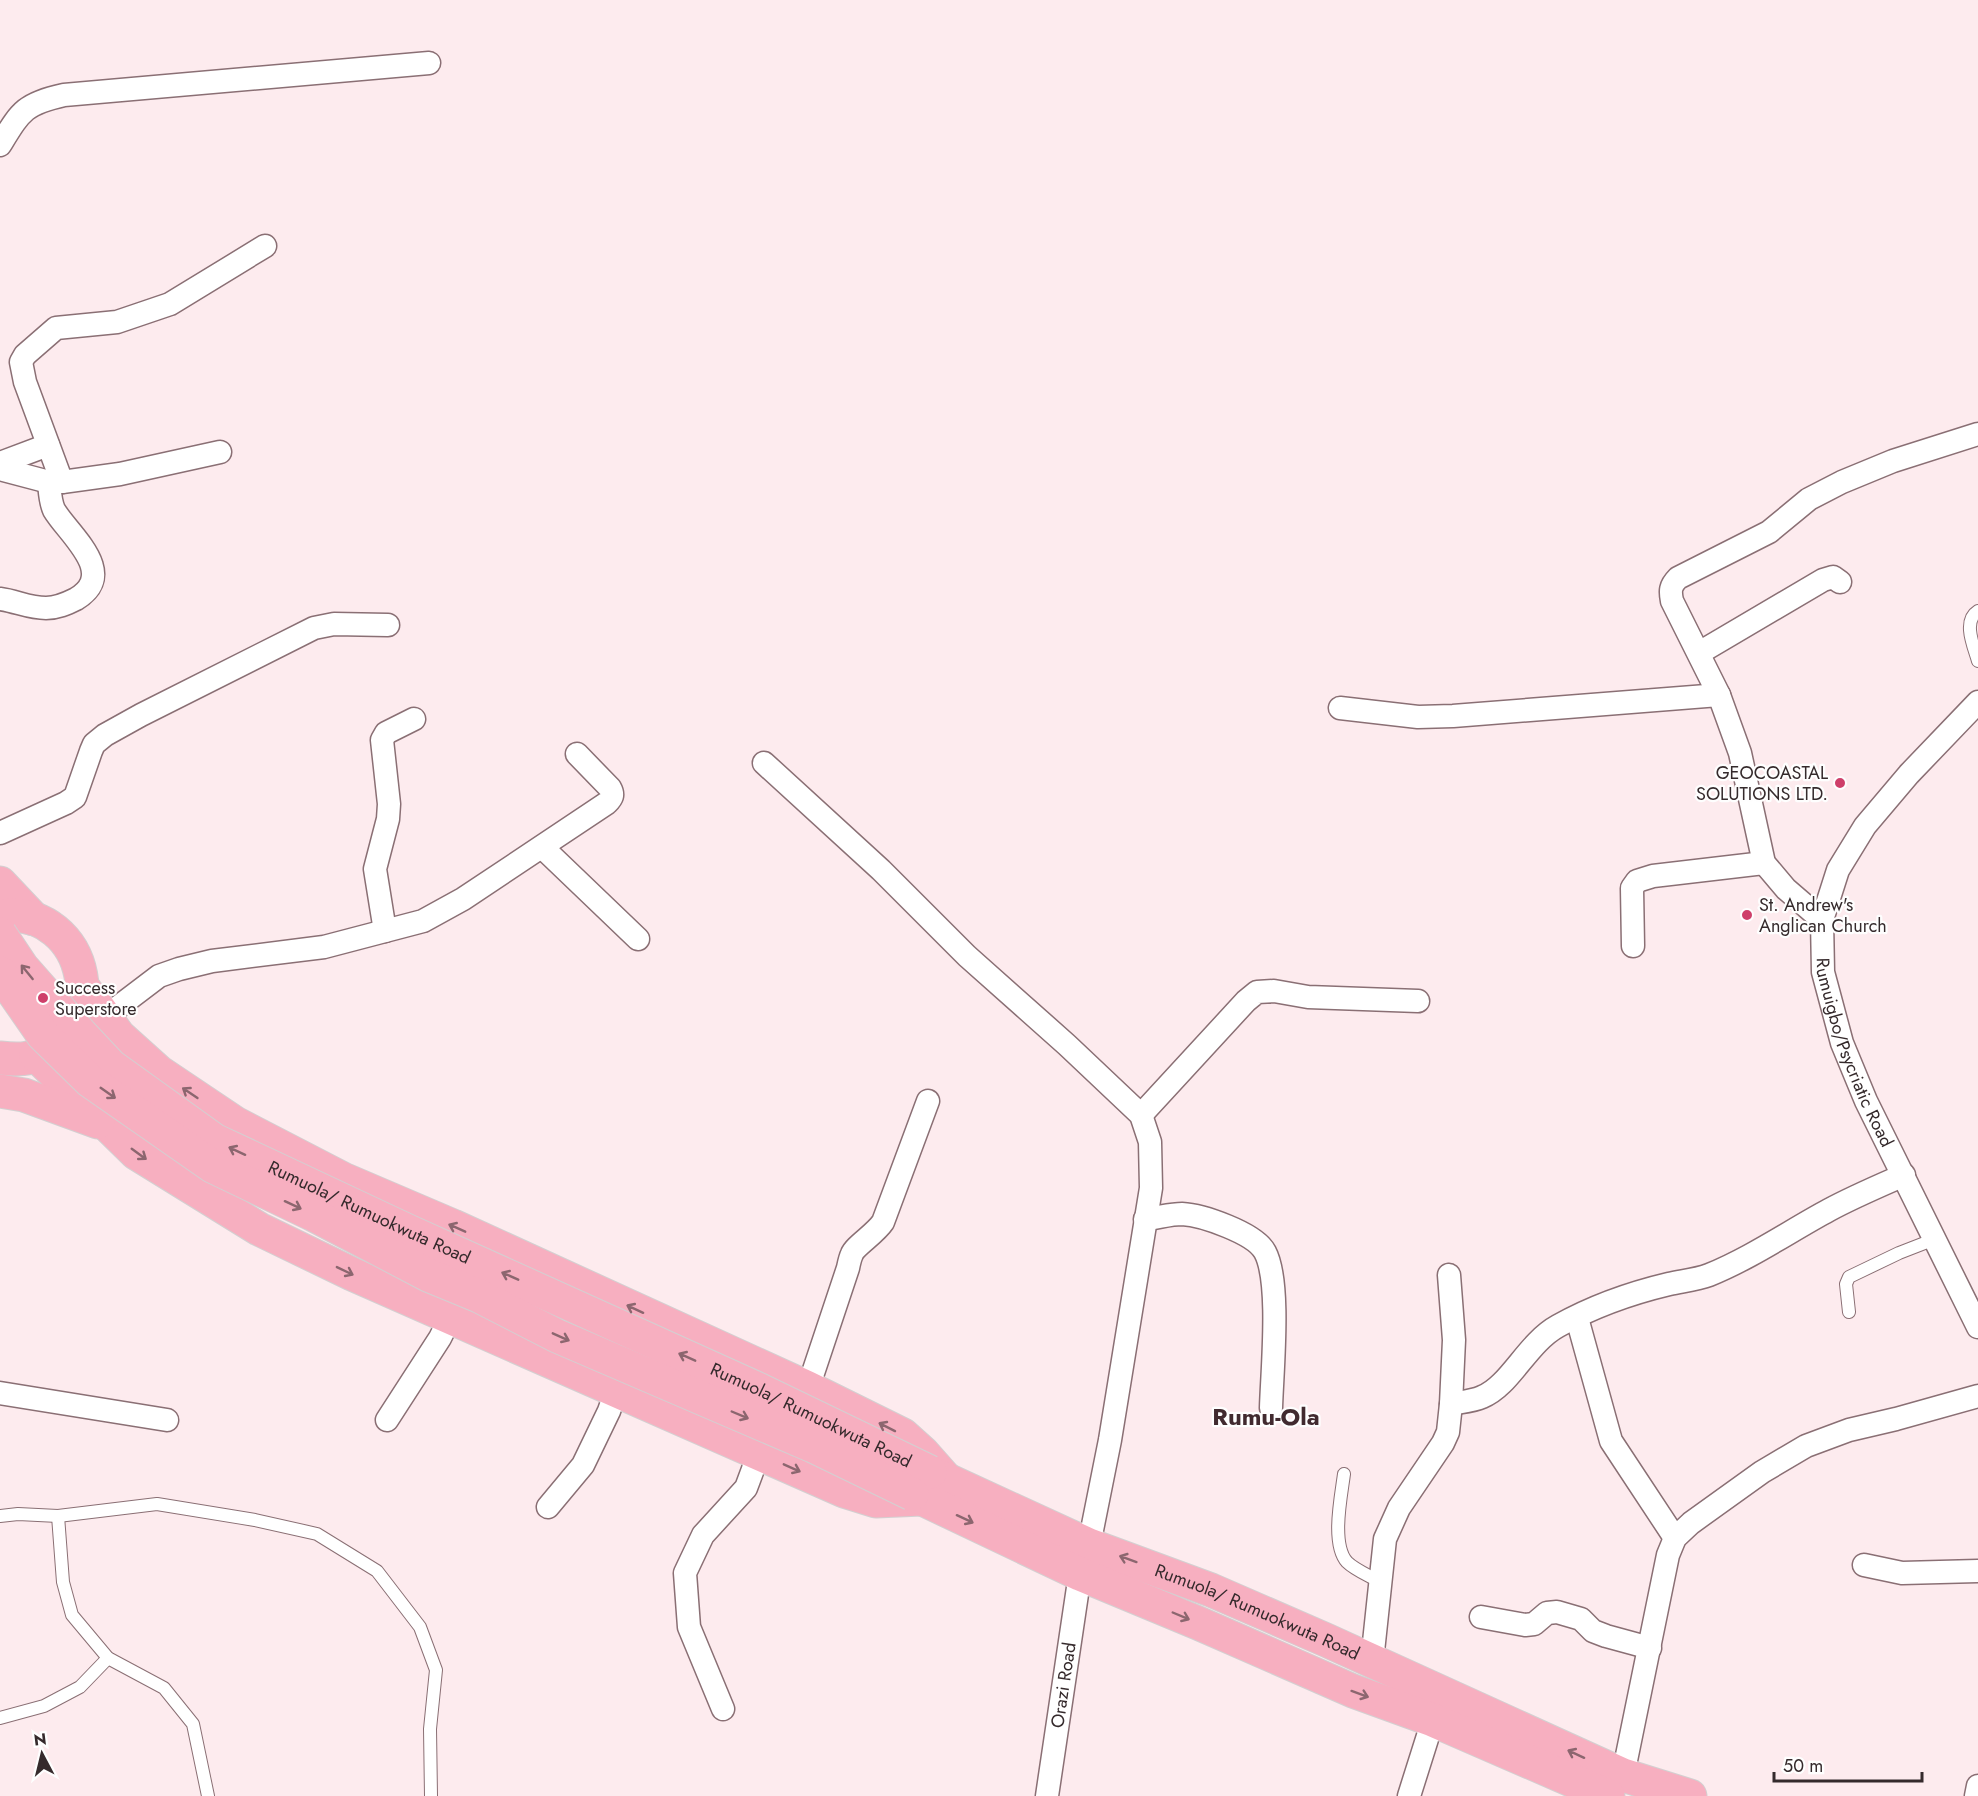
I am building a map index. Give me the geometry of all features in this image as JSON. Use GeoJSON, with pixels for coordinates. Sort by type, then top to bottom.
{"type":"FeatureCollection","features":[{"type":"Feature","properties":{"kind":"main road"},"geometry":{"type":"LineString","coordinates":[[0,883],[34,919]]}},
{"type":"Feature","properties":{"kind":"main road"},"geometry":{"type":"LineString","coordinates":[[0,916],[21,916],[34,919],[52,928],[67,942],[79,962],[83,987],[79,1011],[70,1028],[58,1042],[25,1059],[0,1059]]}},
{"type":"Feature","properties":{"kind":"main road","name":"Rumuola/ Rumuokwuta Road"},"geometry":{"type":"LineString","coordinates":[[0,934],[22,968],[111,1066],[214,1140],[408,1231],[760,1390],[927,1486],[1084,1559],[1198,1623],[1353,1691],[1616,1786],[1690,1796]]}},
{"type":"Feature","properties":{"kind":"main road","name":"Rumuola/ Rumuokwuta Road"},"geometry":{"type":"LineString","coordinates":[[0,973],[43,1035],[90,1081],[212,1166],[312,1214],[428,1275],[479,1296],[557,1336],[813,1446],[927,1486]]}},
{"type":"Feature","properties":{"kind":"main road"},"geometry":{"type":"LineString","coordinates":[[36,1055],[136,1153],[259,1229],[352,1274],[844,1491],[876,1500],[927,1486],[923,1454],[903,1435],[808,1388],[453,1226],[343,1179],[235,1123],[159,1072],[119,1036],[83,987]]}},
{"type":"Feature","properties":{"kind":"main road"},"geometry":{"type":"LineString","coordinates":[[0,1091],[24,1095],[109,1126]]}},
{"type":"Feature","properties":{"kind":"main road","name":"Rumuola/ Rumuokwuta Road"},"geometry":{"type":"LineString","coordinates":[[1084,1559],[1211,1590],[1372,1661],[1616,1786]]}},
{"type":"Feature","properties":{"kind":"street"},"geometry":{"type":"LineString","coordinates":[[0,145],[19,115],[38,100],[64,95],[429,63]]}},
{"type":"Feature","properties":{"kind":"street"},"geometry":{"type":"LineString","coordinates":[[0,599],[33,608],[48,609],[64,606],[81,595],[90,585],[93,567],[89,557],[55,511],[51,502],[56,482],[48,445],[25,382],[21,362],[25,355],[56,328],[117,322],[170,304],[265,246]]}},
{"type":"Feature","properties":{"kind":"street"},"geometry":{"type":"LineString","coordinates":[[1822,920],[1786,889],[1764,863],[1740,753],[1719,695],[1672,601],[1670,592],[1672,585],[1678,578],[1768,532],[1809,499],[1842,482],[1893,461],[1978,434]]}},
{"type":"Feature","properties":{"kind":"street"},"geometry":{"type":"LineString","coordinates":[[0,463],[48,445]]}},
{"type":"Feature","properties":{"kind":"street"},"geometry":{"type":"LineString","coordinates":[[0,469],[56,482],[120,474],[220,452]]}},
{"type":"Feature","properties":{"kind":"street"},"geometry":{"type":"LineString","coordinates":[[1699,653],[1823,580],[1833,577],[1840,582]]}},
{"type":"Feature","properties":{"kind":"street"},"geometry":{"type":"LineString","coordinates":[[0,834],[75,797],[94,744],[141,714],[314,628],[334,624],[388,625]]}},
{"type":"Feature","properties":{"kind":"street"},"geometry":{"type":"LineString","coordinates":[[1340,708],[1418,717],[1453,716],[1719,695]]}},
{"type":"Feature","properties":{"kind":"street","name":"Rumuigbo/Psycriatic Road"},"geometry":{"type":"LineString","coordinates":[[1978,702],[1909,774],[1865,826],[1838,870],[1822,920],[1823,972],[1842,1043],[1866,1101],[1978,1327]]}},
{"type":"Feature","properties":{"kind":"street"},"geometry":{"type":"LineString","coordinates":[[385,931],[375,869],[388,819],[389,804],[382,740],[386,733],[414,719]]}},
{"type":"Feature","properties":{"kind":"street"},"geometry":{"type":"LineString","coordinates":[[105,1017],[159,976],[178,969],[212,961],[324,947],[423,921],[463,899],[608,803],[612,798],[613,793],[610,788],[577,754]]}},
{"type":"Feature","properties":{"kind":"street"},"geometry":{"type":"LineString","coordinates":[[764,763],[881,870],[968,956],[1141,1115],[1246,1001],[1257,992],[1274,991],[1308,997],[1418,1001]]}},
{"type":"Feature","properties":{"kind":"street"},"geometry":{"type":"LineString","coordinates":[[542,847],[638,939]]}},
{"type":"Feature","properties":{"kind":"street"},"geometry":{"type":"LineString","coordinates":[[1633,946],[1632,888],[1637,881],[1653,876],[1764,863]]}},
{"type":"Feature","properties":{"kind":"street"},"geometry":{"type":"LineString","coordinates":[[808,1388],[853,1250],[876,1232],[882,1222],[928,1101]]}},
{"type":"Feature","properties":{"kind":"street","name":"Orazi Road"},"geometry":{"type":"LineString","coordinates":[[1047,1796],[1084,1559],[1114,1418],[1150,1188],[1150,1142],[1141,1115]]}},
{"type":"Feature","properties":{"kind":"street"},"geometry":{"type":"LineString","coordinates":[[1451,1404],[1474,1400],[1496,1389],[1527,1352],[1546,1334],[1577,1318],[1628,1296],[1669,1284],[1696,1280],[1723,1269],[1832,1208],[1904,1175]]}},
{"type":"Feature","properties":{"kind":"street"},"geometry":{"type":"LineString","coordinates":[[1145,1220],[1181,1214],[1195,1216],[1228,1227],[1259,1243],[1264,1250],[1274,1291],[1271,1408]]}},
{"type":"Feature","properties":{"kind":"street"},"geometry":{"type":"LineString","coordinates":[[1372,1661],[1385,1539],[1399,1508],[1448,1432],[1454,1340],[1449,1275]]}},
{"type":"Feature","properties":{"kind":"street"},"geometry":{"type":"LineString","coordinates":[[387,1420],[440,1338],[450,1318]]}},
{"type":"Feature","properties":{"kind":"street"},"geometry":{"type":"LineString","coordinates":[[1577,1318],[1611,1441],[1675,1538]]}},
{"type":"Feature","properties":{"kind":"street"},"geometry":{"type":"LineString","coordinates":[[549,1507],[583,1465],[616,1391]]}},
{"type":"Feature","properties":{"kind":"street"},"geometry":{"type":"LineString","coordinates":[[0,1393],[167,1420]]}},
{"type":"Feature","properties":{"kind":"street"},"geometry":{"type":"LineString","coordinates":[[1616,1786],[1650,1648],[1668,1555],[1675,1538],[1691,1523],[1762,1472],[1806,1446],[1849,1430],[1978,1396]]}},
{"type":"Feature","properties":{"kind":"street"},"geometry":{"type":"LineString","coordinates":[[723,1709],[689,1627],[686,1573],[703,1535],[746,1488],[759,1453]]}},
{"type":"Feature","properties":{"kind":"street"},"geometry":{"type":"LineString","coordinates":[[1864,1565],[1902,1573],[1978,1571]]}},
{"type":"Feature","properties":{"kind":"street"},"geometry":{"type":"LineString","coordinates":[[1481,1617],[1525,1625],[1534,1624],[1546,1613],[1557,1612],[1581,1619],[1593,1631],[1650,1648]]}},
{"type":"Feature","properties":{"kind":"street"},"geometry":{"type":"LineString","coordinates":[[1409,1796],[1433,1720]]}},
{"type":"Feature","properties":{"kind":"street"},"geometry":{"type":"LineString","coordinates":[[1976,1796],[1978,1785]]}},
{"type":"Feature","properties":{"kind":"lane"},"geometry":{"type":"LineString","coordinates":[[1978,611],[1970,623],[1978,661]]}},
{"type":"Feature","properties":{"kind":"lane"},"geometry":{"type":"LineString","coordinates":[[1849,1312],[1846,1284],[1849,1277],[1935,1239]]}},
{"type":"Feature","properties":{"kind":"lane"},"geometry":{"type":"LineString","coordinates":[[1344,1474],[1339,1516],[1342,1554],[1348,1564],[1380,1581]]}},
{"type":"Feature","properties":{"kind":"lane"},"geometry":{"type":"LineString","coordinates":[[0,1516],[18,1514],[58,1516],[157,1504],[255,1520],[317,1534],[377,1571],[420,1627],[436,1670],[430,1730],[431,1796]]}},
{"type":"Feature","properties":{"kind":"lane"},"geometry":{"type":"LineString","coordinates":[[58,1516],[63,1582],[72,1615],[108,1658],[164,1688],[193,1724],[208,1796]]}},
{"type":"Feature","properties":{"kind":"lane"},"geometry":{"type":"LineString","coordinates":[[0,1718],[44,1706],[80,1687],[108,1658]]}},
{"type":"Feature","properties":{"kind":"place","name":"GEOCOASTAL SOLUTIONS LTD."},"geometry":{"type":"Point","coordinates":[1840,783]}},
{"type":"Feature","properties":{"kind":"place","name":"St. Andrew's Anglican Church"},"geometry":{"type":"Point","coordinates":[1747,915]}},
{"type":"Feature","properties":{"kind":"place","name":"Success Superstore"},"geometry":{"type":"Point","coordinates":[43,998]}},
{"type":"Feature","properties":{"kind":"district","name":"Rumu-Ola"},"geometry":{"type":"Point","coordinates":[1266,1417]}}]}
